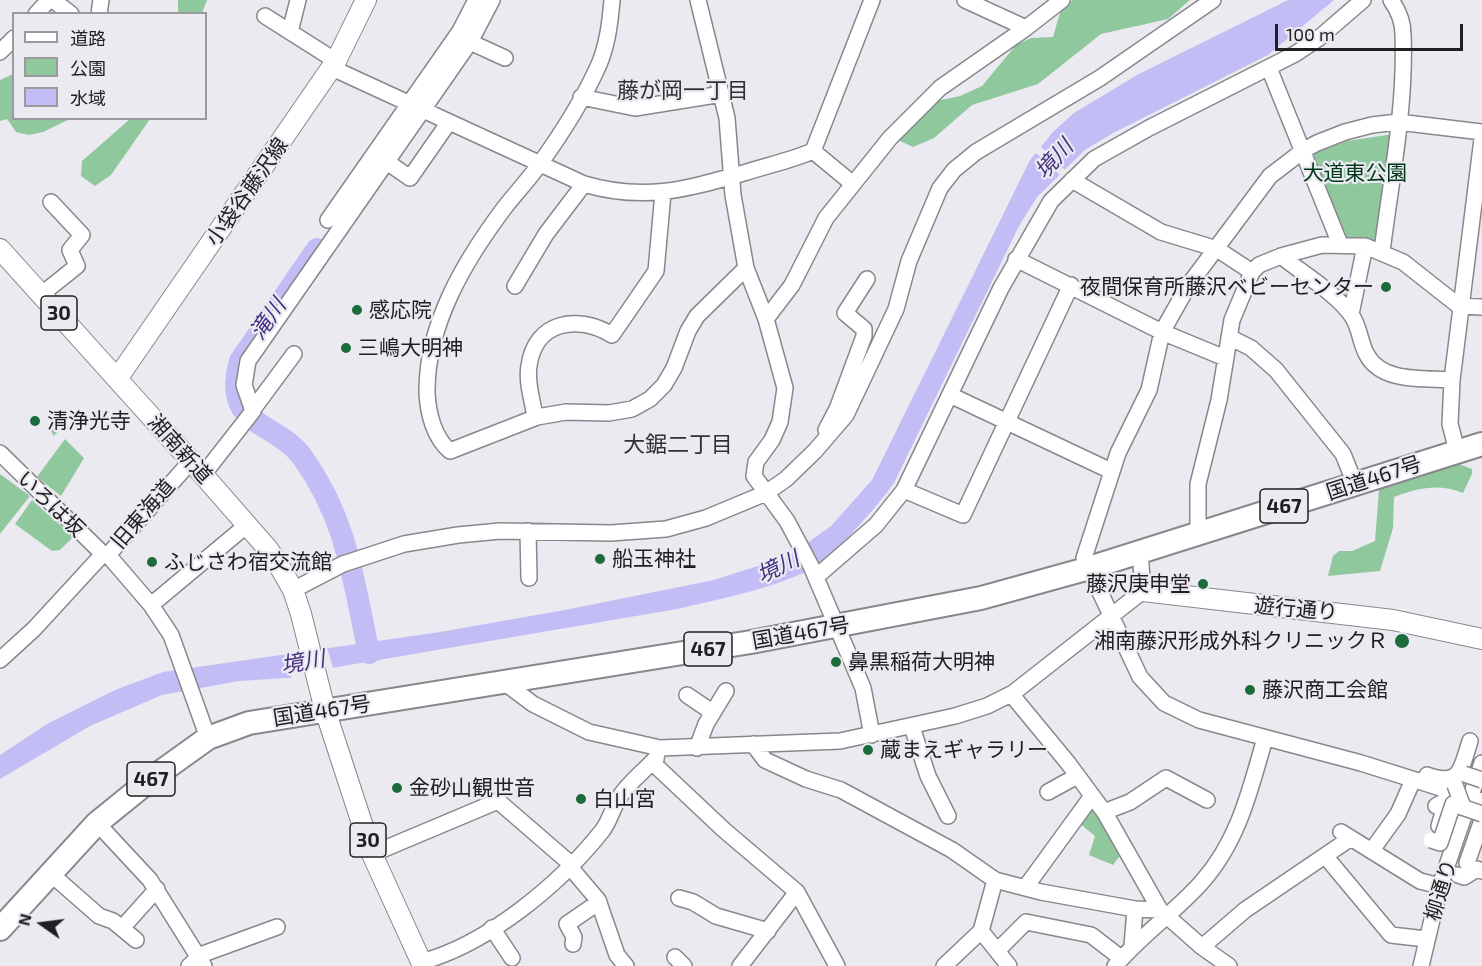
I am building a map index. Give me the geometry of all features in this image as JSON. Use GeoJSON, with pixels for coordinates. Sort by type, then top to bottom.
{"type":"FeatureCollection","features":[{"type":"Feature","properties":{"kind":"highway","name":"国道467号"},"geometry":{"type":"LineString","coordinates":[[0,929],[97,824],[155,776],[208,738],[249,723],[506,683],[836,627],[981,598],[1086,569],[1482,444]]}},
{"type":"Feature","properties":{"kind":"main road","name":"小袋谷藤沢線"},"geometry":{"type":"LineString","coordinates":[[117,379],[334,64],[366,0]]}},
{"type":"Feature","properties":{"kind":"main road","name":"湘南新道"},"geometry":{"type":"LineString","coordinates":[[3,259],[42,294],[268,549],[293,590],[325,710]]}},
{"type":"Feature","properties":{"kind":"main road","name":"遊行通り"},"geometry":{"type":"LineString","coordinates":[[1143,591],[1365,616],[1482,639]]}},
{"type":"Feature","properties":{"kind":"main road","name":"30"},"geometry":{"type":"LineString","coordinates":[[325,710],[372,854],[422,964]]}},
{"type":"Feature","properties":{"kind":"street"},"geometry":{"type":"LineString","coordinates":[[38,12],[51,0],[68,12]]}},
{"type":"Feature","properties":{"kind":"street"},"geometry":{"type":"LineString","coordinates":[[290,32],[298,0]]}},
{"type":"Feature","properties":{"kind":"street"},"geometry":{"type":"LineString","coordinates":[[251,413],[244,385],[248,362],[387,162],[476,0]]}},
{"type":"Feature","properties":{"kind":"street"},"geometry":{"type":"LineString","coordinates":[[328,220],[470,42],[492,0]]}},
{"type":"Feature","properties":{"kind":"street"},"geometry":{"type":"LineString","coordinates":[[612,0],[605,48],[597,70],[540,164],[483,239],[447,303],[430,353],[427,380],[427,404],[433,425],[444,446],[450,451],[535,417],[566,412],[609,413],[632,410],[650,399],[669,376],[697,316],[746,268]]}},
{"type":"Feature","properties":{"kind":"street"},"geometry":{"type":"LineString","coordinates":[[698,0],[723,94],[732,176],[746,268],[766,319],[785,388],[780,422],[753,469],[757,483],[799,541],[816,577],[863,688],[872,735]]}},
{"type":"Feature","properties":{"kind":"street"},"geometry":{"type":"LineString","coordinates":[[813,151],[872,0]]}},
{"type":"Feature","properties":{"kind":"street"},"geometry":{"type":"LineString","coordinates":[[966,0],[1026,28]]}},
{"type":"Feature","properties":{"kind":"street"},"geometry":{"type":"LineString","coordinates":[[766,319],[792,285],[826,218],[897,132],[940,88],[1062,0]]}},
{"type":"Feature","properties":{"kind":"street"},"geometry":{"type":"LineString","coordinates":[[293,590],[350,561],[392,546],[458,534],[528,531],[623,533],[666,529],[706,518],[766,493],[786,479],[815,451],[846,415],[896,309],[909,261],[944,181],[976,152],[1100,78],[1213,0]]}},
{"type":"Feature","properties":{"kind":"street"},"geometry":{"type":"LineString","coordinates":[[816,577],[876,525],[904,490],[1016,259],[1051,201],[1094,159],[1120,143],[1269,68],[1319,38],[1363,0]]}},
{"type":"Feature","properties":{"kind":"street"},"geometry":{"type":"LineString","coordinates":[[1382,251],[1398,122],[1403,33],[1398,9],[1391,0]]}},
{"type":"Feature","properties":{"kind":"street"},"geometry":{"type":"LineString","coordinates":[[265,16],[334,64],[416,107],[584,184],[616,192],[663,193],[732,176],[813,151]]}},
{"type":"Feature","properties":{"kind":"street"},"geometry":{"type":"LineString","coordinates":[[0,52],[12,40]]}},
{"type":"Feature","properties":{"kind":"street"},"geometry":{"type":"LineString","coordinates":[[470,42],[505,58]]}},
{"type":"Feature","properties":{"kind":"street"},"geometry":{"type":"LineString","coordinates":[[1269,68],[1340,244]]}},
{"type":"Feature","properties":{"kind":"street"},"geometry":{"type":"LineString","coordinates":[[581,97],[635,108],[723,94]]}},
{"type":"Feature","properties":{"kind":"street"},"geometry":{"type":"LineString","coordinates":[[387,162],[410,178],[449,122]]}},
{"type":"Feature","properties":{"kind":"street"},"geometry":{"type":"LineString","coordinates":[[1466,770],[1444,781],[1417,777],[1199,720],[1164,703],[1140,677],[1086,569],[1084,558],[1111,471],[1149,390],[1162,332],[1188,286],[1270,176],[1304,150],[1345,132],[1398,122],[1482,132]]}},
{"type":"Feature","properties":{"kind":"street"},"geometry":{"type":"LineString","coordinates":[[1457,452],[1450,424],[1452,380],[1459,306],[1482,139]]}},
{"type":"Feature","properties":{"kind":"street"},"geometry":{"type":"LineString","coordinates":[[813,151],[853,183]]}},
{"type":"Feature","properties":{"kind":"street"},"geometry":{"type":"LineString","coordinates":[[1072,180],[1161,232],[1217,249],[1252,272]]}},
{"type":"Feature","properties":{"kind":"street"},"geometry":{"type":"LineString","coordinates":[[515,286],[546,234],[584,184]]}},
{"type":"Feature","properties":{"kind":"street"},"geometry":{"type":"LineString","coordinates":[[535,417],[528,369],[535,348],[551,331],[578,322],[590,324],[612,335],[656,271],[663,193]]}},
{"type":"Feature","properties":{"kind":"street"},"geometry":{"type":"LineString","coordinates":[[42,294],[76,266],[70,250],[82,235],[51,202]]}},
{"type":"Feature","properties":{"kind":"street"},"geometry":{"type":"LineString","coordinates":[[1198,533],[1198,484],[1219,400],[1229,338],[1238,302],[1252,272],[1259,265],[1312,247],[1340,244],[1365,246],[1382,251],[1403,262],[1459,306],[1482,307]]}},
{"type":"Feature","properties":{"kind":"street"},"geometry":{"type":"LineString","coordinates":[[1351,314],[1365,246]]}},
{"type":"Feature","properties":{"kind":"street"},"geometry":{"type":"LineString","coordinates":[[1281,256],[1351,314],[1360,332],[1365,352],[1372,364],[1381,371],[1400,376],[1452,380]]}},
{"type":"Feature","properties":{"kind":"street"},"geometry":{"type":"LineString","coordinates":[[1016,259],[1162,332],[1225,358]]}},
{"type":"Feature","properties":{"kind":"street"},"geometry":{"type":"LineString","coordinates":[[815,451],[837,409],[864,336],[864,329],[846,313],[867,279]]}},
{"type":"Feature","properties":{"kind":"street"},"geometry":{"type":"LineString","coordinates":[[904,490],[963,515],[1071,285]]}},
{"type":"Feature","properties":{"kind":"street"},"geometry":{"type":"LineString","coordinates":[[1229,338],[1251,348],[1276,370],[1343,454],[1355,484]]}},
{"type":"Feature","properties":{"kind":"street","name":"旧東海道"},"geometry":{"type":"LineString","coordinates":[[208,738],[171,635],[151,605],[105,555],[251,413],[294,354]]}},
{"type":"Feature","properties":{"kind":"street"},"geometry":{"type":"LineString","coordinates":[[950,395],[1111,471]]}},
{"type":"Feature","properties":{"kind":"street","name":"いろは坂"},"geometry":{"type":"LineString","coordinates":[[0,453],[105,555]]}},
{"type":"Feature","properties":{"kind":"street"},"geometry":{"type":"LineString","coordinates":[[151,605],[247,525]]}},
{"type":"Feature","properties":{"kind":"street"},"geometry":{"type":"LineString","coordinates":[[528,531],[529,578]]}},
{"type":"Feature","properties":{"kind":"street"},"geometry":{"type":"LineString","coordinates":[[506,683],[533,704],[589,732],[657,754],[697,748],[753,744],[815,744],[912,727],[987,706],[1011,694],[1143,591],[1140,552]]}},
{"type":"Feature","properties":{"kind":"street"},"geometry":{"type":"LineString","coordinates":[[0,660],[34,629],[105,555]]}},
{"type":"Feature","properties":{"kind":"street"},"geometry":{"type":"LineString","coordinates":[[697,748],[712,712],[726,691]]}},
{"type":"Feature","properties":{"kind":"street"},"geometry":{"type":"LineString","coordinates":[[1011,694],[1104,812],[1163,913],[1202,947],[1229,966]]}},
{"type":"Feature","properties":{"kind":"street"},"geometry":{"type":"LineString","coordinates":[[687,695],[712,712]]}},
{"type":"Feature","properties":{"kind":"street"},"geometry":{"type":"LineString","coordinates":[[912,727],[928,776],[950,812],[934,840]]}},
{"type":"Feature","properties":{"kind":"street"},"geometry":{"type":"LineString","coordinates":[[1125,958],[1163,913],[1201,884],[1228,846],[1247,802],[1265,738]]}},
{"type":"Feature","properties":{"kind":"street"},"geometry":{"type":"LineString","coordinates":[[1432,840],[1440,843],[1463,800],[1470,741]]}},
{"type":"Feature","properties":{"kind":"street"},"geometry":{"type":"LineString","coordinates":[[753,744],[765,760],[806,779],[841,790],[934,840],[995,880],[1025,888],[1163,913]]}},
{"type":"Feature","properties":{"kind":"street"},"geometry":{"type":"LineString","coordinates":[[422,964],[459,947],[492,928],[533,900],[571,866],[592,842],[608,823],[625,789],[657,754]]}},
{"type":"Feature","properties":{"kind":"street"},"geometry":{"type":"LineString","coordinates":[[657,754],[687,797],[796,892],[837,966]]}},
{"type":"Feature","properties":{"kind":"street"},"geometry":{"type":"LineString","coordinates":[[1463,800],[1466,770]]}},
{"type":"Feature","properties":{"kind":"street"},"geometry":{"type":"LineString","coordinates":[[1048,792],[1077,776]]}},
{"type":"Feature","properties":{"kind":"street"},"geometry":{"type":"LineString","coordinates":[[1417,777],[1463,800],[1482,820],[1463,869],[1464,877],[1477,869],[1482,871]]}},
{"type":"Feature","properties":{"kind":"street"},"geometry":{"type":"LineString","coordinates":[[1372,850],[1398,814],[1417,777]]}},
{"type":"Feature","properties":{"kind":"street"},"geometry":{"type":"LineString","coordinates":[[1104,812],[1130,802],[1166,778],[1207,800]]}},
{"type":"Feature","properties":{"kind":"street"},"geometry":{"type":"LineString","coordinates":[[1025,888],[1092,796]]}},
{"type":"Feature","properties":{"kind":"street","name":"柳通り"},"geometry":{"type":"LineString","coordinates":[[1421,966],[1463,800]]}},
{"type":"Feature","properties":{"kind":"street"},"geometry":{"type":"LineString","coordinates":[[372,854],[498,801],[571,866],[599,902],[617,955],[626,966]]}},
{"type":"Feature","properties":{"kind":"street"},"geometry":{"type":"LineString","coordinates":[[97,824],[157,889],[197,963],[277,927]]}},
{"type":"Feature","properties":{"kind":"street"},"geometry":{"type":"LineString","coordinates":[[1202,947],[1228,922],[1326,857],[1346,835],[1420,881],[1440,886]]}},
{"type":"Feature","properties":{"kind":"street"},"geometry":{"type":"LineString","coordinates":[[1326,857],[1391,935],[1426,939]]}},
{"type":"Feature","properties":{"kind":"street"},"geometry":{"type":"LineString","coordinates":[[50,873],[99,916],[113,921],[136,940]]}},
{"type":"Feature","properties":{"kind":"street"},"geometry":{"type":"LineString","coordinates":[[944,966],[981,931],[995,880]]}},
{"type":"Feature","properties":{"kind":"street"},"geometry":{"type":"LineString","coordinates":[[122,928],[157,889]]}},
{"type":"Feature","properties":{"kind":"street"},"geometry":{"type":"LineString","coordinates":[[740,966],[796,892]]}},
{"type":"Feature","properties":{"kind":"street"},"geometry":{"type":"LineString","coordinates":[[679,898],[693,902],[716,916],[768,931]]}},
{"type":"Feature","properties":{"kind":"street"},"geometry":{"type":"LineString","coordinates":[[573,944],[574,937],[567,924],[599,902]]}},
{"type":"Feature","properties":{"kind":"street"},"geometry":{"type":"LineString","coordinates":[[1125,958],[1135,909]]}},
{"type":"Feature","properties":{"kind":"street"},"geometry":{"type":"LineString","coordinates":[[997,951],[1026,922],[1091,935],[1125,958]]}},
{"type":"Feature","properties":{"kind":"street"},"geometry":{"type":"LineString","coordinates":[[492,928],[512,958]]}},
{"type":"Feature","properties":{"kind":"street"},"geometry":{"type":"LineString","coordinates":[[981,931],[1009,966]]}},
{"type":"Feature","properties":{"kind":"green space"},"geometry":{"type":"Polygon","coordinates":[[[178,0],[207,0],[202,12],[178,12],[178,0]]]}},
{"type":"Feature","properties":{"kind":"green space"},"geometry":{"type":"Polygon","coordinates":[[[1073,0],[1190,0],[1168,19],[1101,34],[1038,84],[972,105],[934,138],[913,147],[898,140],[936,101],[960,96],[982,86],[1016,45],[1031,38],[1053,37],[1061,9],[1073,0]]]}},
{"type":"Feature","properties":{"kind":"green space"},"geometry":{"type":"Polygon","coordinates":[[[12,74],[12,120],[68,120],[43,132],[29,135],[16,132],[7,119],[0,121],[0,80],[12,74]]]}},
{"type":"Feature","properties":{"kind":"green space"},"geometry":{"type":"Polygon","coordinates":[[[129,120],[149,120],[111,175],[95,186],[81,176],[82,161],[129,120]]]}},
{"type":"Feature","properties":{"kind":"green space","name":"大道東公園"},"geometry":{"type":"Polygon","coordinates":[[[1393,134],[1376,243],[1345,237],[1313,154],[1347,141],[1393,134]]]}},
{"type":"Feature","properties":{"kind":"green space"},"geometry":{"type":"Polygon","coordinates":[[[60,413],[68,419],[54,436],[49,428],[60,413]]]}},
{"type":"Feature","properties":{"kind":"green space"},"geometry":{"type":"Polygon","coordinates":[[[65,439],[84,458],[61,496],[37,477],[65,439]]]}},
{"type":"Feature","properties":{"kind":"green space"},"geometry":{"type":"Polygon","coordinates":[[[1454,462],[1472,469],[1463,493],[1437,487],[1394,497],[1393,528],[1380,571],[1328,576],[1333,556],[1339,551],[1352,551],[1375,541],[1379,490],[1399,480],[1454,462]]]}},
{"type":"Feature","properties":{"kind":"green space"},"geometry":{"type":"Polygon","coordinates":[[[0,474],[30,496],[0,534],[0,474]]]}},
{"type":"Feature","properties":{"kind":"green space"},"geometry":{"type":"Polygon","coordinates":[[[32,500],[73,537],[60,550],[52,551],[15,524],[32,500]]]}},
{"type":"Feature","properties":{"kind":"green space"},"geometry":{"type":"Polygon","coordinates":[[[1091,804],[1122,853],[1113,865],[1089,855],[1095,836],[1078,822],[1091,804]]]}},
{"type":"Feature","properties":{"kind":"water","name":"境川"},"geometry":{"type":"Polygon","coordinates":[[[1288,0],[1334,0],[1268,55],[1113,133],[1085,150],[1037,197],[1019,226],[894,483],[865,519],[816,566],[806,572],[759,589],[677,609],[320,670],[303,677],[239,681],[162,695],[90,726],[0,779],[0,755],[47,724],[115,690],[163,672],[440,632],[565,610],[714,580],[789,556],[831,526],[872,480],[1030,160],[1053,132],[1074,113],[1137,75],[1288,0]]]}},
{"type":"Feature","properties":{"kind":"pier"},"geometry":{"type":"Polygon","coordinates":[[[1039,145],[1066,171],[1061,176],[1034,151],[1039,145]]]}},
{"type":"Feature","properties":{"kind":"pier"},"geometry":{"type":"Polygon","coordinates":[[[326,645],[334,671],[292,680],[283,650],[326,645]]]}},
{"type":"Feature","properties":{"kind":"waterway","name":"滝川"},"geometry":{"type":"LineString","coordinates":[[317,249],[240,361],[236,383],[238,399],[244,411],[292,446],[303,458],[330,505],[347,552],[369,653]]}},
{"type":"Feature","properties":{"kind":"place","name":"夜間保育所藤沢ベビーセンター"},"geometry":{"type":"Point","coordinates":[1386,287]}},
{"type":"Feature","properties":{"kind":"place","name":"感応院"},"geometry":{"type":"Point","coordinates":[357,310]}},
{"type":"Feature","properties":{"kind":"place","name":"三嶋大明神"},"geometry":{"type":"Point","coordinates":[346,348]}},
{"type":"Feature","properties":{"kind":"place","name":"清浄光寺"},"geometry":{"type":"Point","coordinates":[35,421]}},
{"type":"Feature","properties":{"kind":"place","name":"船玉神社"},"geometry":{"type":"Point","coordinates":[600,559]}},
{"type":"Feature","properties":{"kind":"place","name":"ふじさわ宿交流館"},"geometry":{"type":"Point","coordinates":[152,562]}},
{"type":"Feature","properties":{"kind":"place","name":"藤沢庚申堂"},"geometry":{"type":"Point","coordinates":[1203,584]}},
{"type":"Feature","properties":{"kind":"place","name":"湘南藤沢形成外科クリニックＲ"},"geometry":{"type":"Point","coordinates":[1402,641]}},
{"type":"Feature","properties":{"kind":"place","name":"鼻黒稲荷大明神"},"geometry":{"type":"Point","coordinates":[836,662]}},
{"type":"Feature","properties":{"kind":"place","name":"藤沢商工会館"},"geometry":{"type":"Point","coordinates":[1250,690]}},
{"type":"Feature","properties":{"kind":"place","name":"蔵まえギャラリー"},"geometry":{"type":"Point","coordinates":[868,750]}},
{"type":"Feature","properties":{"kind":"place","name":"金砂山観世音"},"geometry":{"type":"Point","coordinates":[397,788]}},
{"type":"Feature","properties":{"kind":"place","name":"白山宮"},"geometry":{"type":"Point","coordinates":[581,799]}},
{"type":"Feature","properties":{"kind":"district","name":"藤が岡一丁目"},"geometry":{"type":"Point","coordinates":[683,91]}},
{"type":"Feature","properties":{"kind":"district","name":"大鋸二丁目"},"geometry":{"type":"Point","coordinates":[678,445]}}]}
